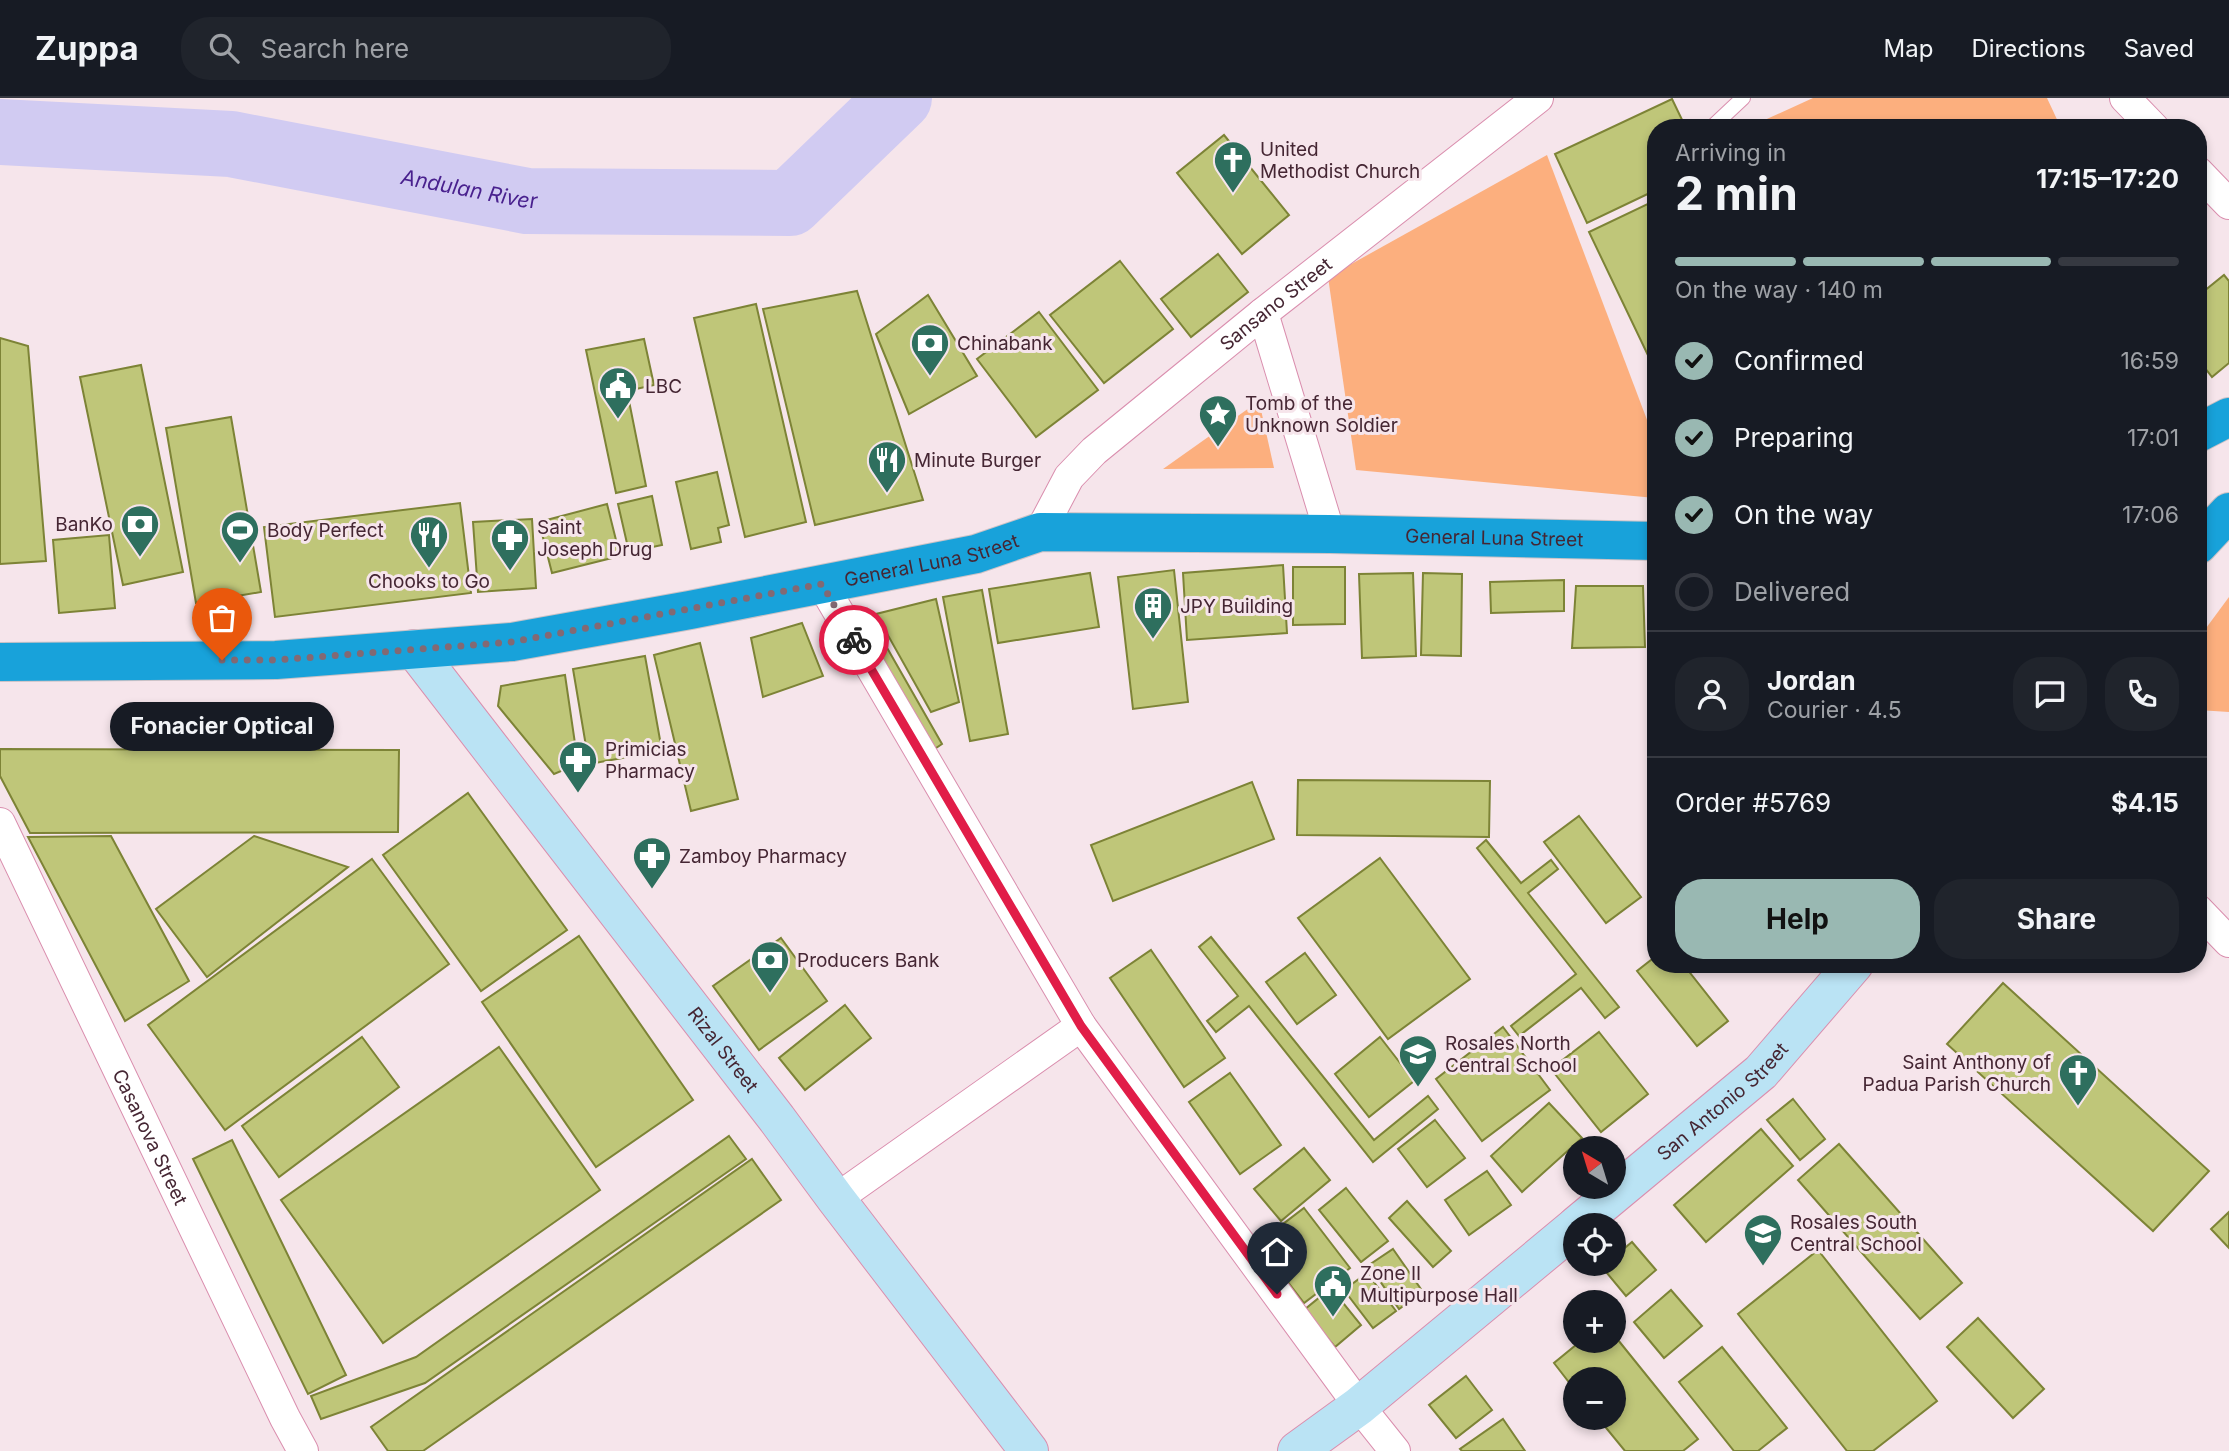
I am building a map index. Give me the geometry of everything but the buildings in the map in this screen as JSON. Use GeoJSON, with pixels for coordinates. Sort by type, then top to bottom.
{"type":"FeatureCollection","features":[{"type":"Feature","properties":{"kind":"highway"},"geometry":{"type":"LineString","coordinates":[[2207,428],[2229,417]]}},
{"type":"Feature","properties":{"kind":"highway"},"geometry":{"type":"LineString","coordinates":[[2207,535],[2229,512]]}},
{"type":"Feature","properties":{"kind":"highway","name":"General Luna Street"},"geometry":{"type":"LineString","coordinates":[[0,662],[276,660],[512,642],[976,554],[1041,532],[1331,534],[1647,541]]}},
{"type":"Feature","properties":{"kind":"main road","name":"Rizal Street"},"geometry":{"type":"LineString","coordinates":[[414,649],[1030,1451]]}},
{"type":"Feature","properties":{"kind":"main road","name":"San Antonio Street"},"geometry":{"type":"LineString","coordinates":[[1592,1213],[1761,1072],[1846,973]]}},
{"type":"Feature","properties":{"kind":"main road","name":"San Antonio Street"},"geometry":{"type":"LineString","coordinates":[[1297,1451],[1359,1406],[1563,1237]]}},
{"type":"Feature","properties":{"kind":"street","name":"Sansano Street"},"geometry":{"type":"LineString","coordinates":[[1041,532],[1069,477],[1094,451],[1263,313],[1538,98]]}},
{"type":"Feature","properties":{"kind":"street"},"geometry":{"type":"LineString","coordinates":[[2125,98],[2145,119]]}},
{"type":"Feature","properties":{"kind":"street"},"geometry":{"type":"LineString","coordinates":[[2207,181],[2229,204]]}},
{"type":"Feature","properties":{"kind":"street"},"geometry":{"type":"LineString","coordinates":[[1263,313],[1331,534]]}},
{"type":"Feature","properties":{"kind":"street"},"geometry":{"type":"LineString","coordinates":[[822,584],[1081,1026],[1359,1406],[1395,1451]]}},
{"type":"Feature","properties":{"kind":"street","name":"Casanova Street"},"geometry":{"type":"LineString","coordinates":[[0,823],[303,1451]]}},
{"type":"Feature","properties":{"kind":"street"},"geometry":{"type":"LineString","coordinates":[[2207,919],[2229,942]]}},
{"type":"Feature","properties":{"kind":"street"},"geometry":{"type":"LineString","coordinates":[[836,1199],[1081,1026]]}},
{"type":"Feature","properties":{"kind":"lane"},"geometry":{"type":"LineString","coordinates":[[1721,119],[1743,98]]}},
{"type":"Feature","properties":{"kind":"shaded area"},"geometry":{"type":"Polygon","coordinates":[[[1813,98],[2047,98],[2057,119],[1767,119],[1813,98]]]}},
{"type":"Feature","properties":{"kind":"shaded area"},"geometry":{"type":"Polygon","coordinates":[[[1547,155],[1647,420],[1647,497],[1356,470],[1328,277],[1547,155]]]}},
{"type":"Feature","properties":{"kind":"shaded area"},"geometry":{"type":"Polygon","coordinates":[[[1259,401],[1274,468],[1163,469],[1259,401]]]}},
{"type":"Feature","properties":{"kind":"shaded area"},"geometry":{"type":"Polygon","coordinates":[[[2229,597],[2229,712],[2207,711],[2207,627],[2229,597]]]}},
{"type":"Feature","properties":{"kind":"waterway","name":"Andulan River"},"geometry":{"type":"LineString","coordinates":[[0,132],[231,144],[527,201],[790,203],[899,98]]}},
{"type":"Feature","properties":{"kind":"way so far"},"geometry":{"type":"LineString","coordinates":[[222,660],[276,660],[512,642],[822,584],[854,640]]}},
{"type":"Feature","properties":{"kind":"place","name":"United Methodist Church"},"geometry":{"type":"Point","coordinates":[1233,194]}},
{"type":"Feature","properties":{"kind":"place","name":"Chinabank"},"geometry":{"type":"Point","coordinates":[930,377]}},
{"type":"Feature","properties":{"kind":"place","name":"LBC"},"geometry":{"type":"Point","coordinates":[618,420]}},
{"type":"Feature","properties":{"kind":"place","name":"Tomb of the Unknown Soldier"},"geometry":{"type":"Point","coordinates":[1218,448]}},
{"type":"Feature","properties":{"kind":"place","name":"Minute Burger"},"geometry":{"type":"Point","coordinates":[887,494]}},
{"type":"Feature","properties":{"kind":"place","name":"BanKo"},"geometry":{"type":"Point","coordinates":[140,558]}},
{"type":"Feature","properties":{"kind":"place","name":"Body Perfect"},"geometry":{"type":"Point","coordinates":[240,564]}},
{"type":"Feature","properties":{"kind":"place","name":"Chooks to Go"},"geometry":{"type":"Point","coordinates":[429,569]}},
{"type":"Feature","properties":{"kind":"place","name":"Saint Joseph Drug"},"geometry":{"type":"Point","coordinates":[510,572]}},
{"type":"Feature","properties":{"kind":"place","name":"JPY Building"},"geometry":{"type":"Point","coordinates":[1153,640]}},
{"type":"Feature","properties":{"kind":"place","name":"Fonacier Optical"},"geometry":{"type":"Point","coordinates":[222,660]}},
{"type":"Feature","properties":{"kind":"place","name":"Primicias Pharmacy"},"geometry":{"type":"Point","coordinates":[578,794]}},
{"type":"Feature","properties":{"kind":"place","name":"Zamboy Pharmacy"},"geometry":{"type":"Point","coordinates":[652,890]}},
{"type":"Feature","properties":{"kind":"place","name":"Producers Bank"},"geometry":{"type":"Point","coordinates":[770,994]}},
{"type":"Feature","properties":{"kind":"place","name":"Rosales North Central School"},"geometry":{"type":"Point","coordinates":[1418,1088]}},
{"type":"Feature","properties":{"kind":"place","name":"Saint Anthony of Padua Parish Church"},"geometry":{"type":"Point","coordinates":[2078,1107]}},
{"type":"Feature","properties":{"kind":"place","name":"Rosales South Central School"},"geometry":{"type":"Point","coordinates":[1763,1267]}},
{"type":"Feature","properties":{"kind":"place","name":"Zone II Multipurpose Hall"},"geometry":{"type":"Point","coordinates":[1333,1318]}},
{"type":"Feature","properties":{"kind":"route"},"geometry":{"type":"LineString","coordinates":[[854,640],[1081,1026],[1277,1294]]}}]}
